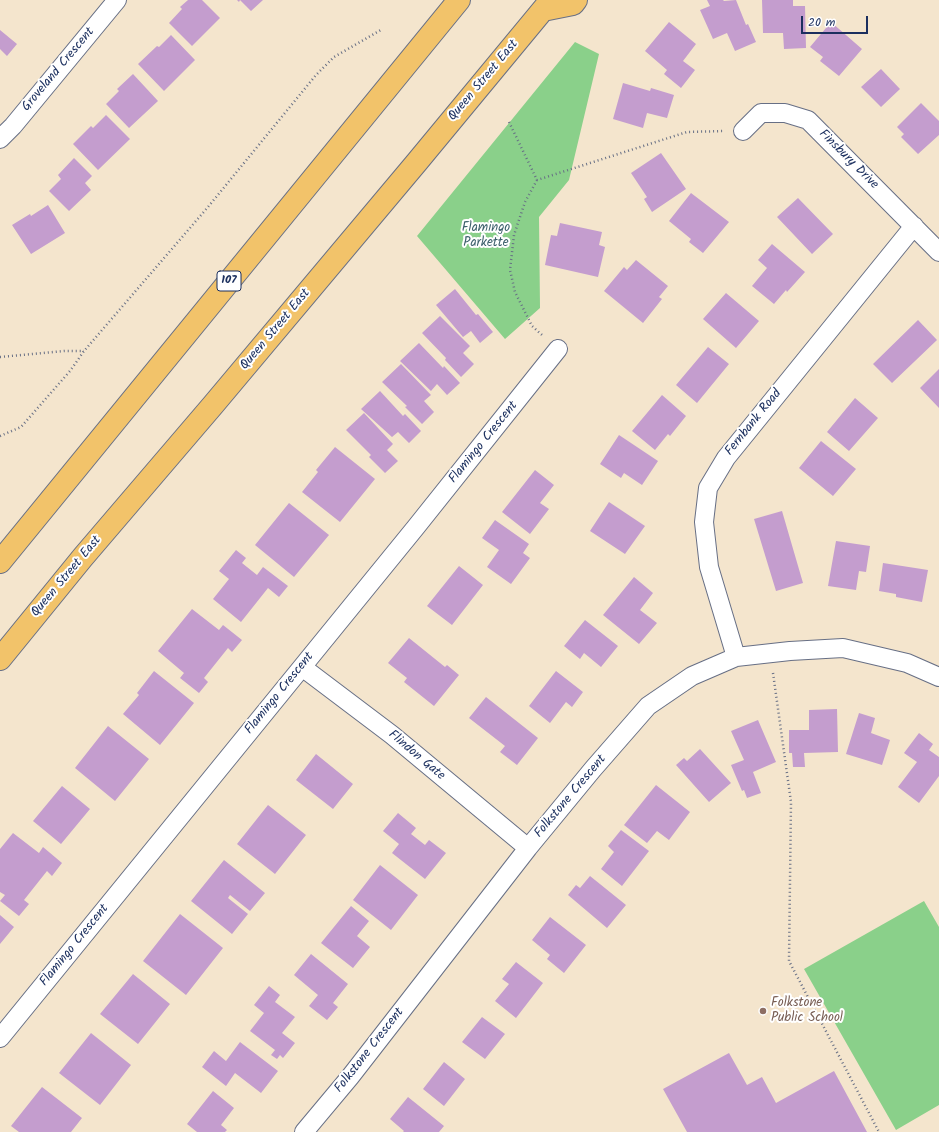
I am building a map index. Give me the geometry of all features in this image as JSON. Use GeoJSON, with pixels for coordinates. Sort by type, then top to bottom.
{"type":"FeatureCollection","features":[{"type":"Feature","properties":{"kind":"main road","name":"107"},"geometry":{"type":"LineString","coordinates":[[0,562],[459,0]]}},
{"type":"Feature","properties":{"kind":"main road"},"geometry":{"type":"LineString","coordinates":[[547,5],[573,4],[576,0]]}},
{"type":"Feature","properties":{"kind":"main road","name":"Queen Street East"},"geometry":{"type":"LineString","coordinates":[[0,659],[83,556],[234,380],[547,5]]}},
{"type":"Feature","properties":{"kind":"street","name":"Groveland Crescent"},"geometry":{"type":"LineString","coordinates":[[0,139],[13,126],[118,0]]}},
{"type":"Feature","properties":{"kind":"street","name":"Finsbury Drive"},"geometry":{"type":"LineString","coordinates":[[743,131],[761,113],[784,113],[808,120],[939,252]]}},
{"type":"Feature","properties":{"kind":"street","name":"Fernbank Road"},"geometry":{"type":"LineString","coordinates":[[736,657],[709,567],[704,522],[708,488],[726,458],[914,226]]}},
{"type":"Feature","properties":{"kind":"street","name":"Flamingo Crescent"},"geometry":{"type":"LineString","coordinates":[[0,1038],[558,350]]}},
{"type":"Feature","properties":{"kind":"street","name":"Folkstone Crescent"},"geometry":{"type":"LineString","coordinates":[[304,1132],[350,1077],[528,848],[593,769],[648,706],[692,676],[736,657],[770,653],[844,648],[907,663],[939,676]]}},
{"type":"Feature","properties":{"kind":"street","name":"Flindon Gate"},"geometry":{"type":"LineString","coordinates":[[302,667],[392,735],[528,848]]}},
{"type":"Feature","properties":{"kind":"path"},"geometry":{"type":"LineString","coordinates":[[0,436],[20,427],[70,372],[84,351],[208,207],[316,74],[334,57],[381,30]]}},
{"type":"Feature","properties":{"kind":"path"},"geometry":{"type":"LineString","coordinates":[[509,122],[537,180]]}},
{"type":"Feature","properties":{"kind":"path"},"geometry":{"type":"LineString","coordinates":[[558,350],[532,326],[515,292],[510,270],[514,235],[524,202],[537,180],[687,132],[743,131]]}},
{"type":"Feature","properties":{"kind":"path"},"geometry":{"type":"LineString","coordinates":[[0,357],[64,351],[84,351]]}},
{"type":"Feature","properties":{"kind":"path"},"geometry":{"type":"LineString","coordinates":[[770,653],[791,802],[789,961],[879,1132]]}},
{"type":"Feature","properties":{"kind":"green space","name":"Flamingo Parkette"},"geometry":{"type":"Polygon","coordinates":[[[575,42],[599,54],[569,180],[539,217],[540,308],[505,339],[417,236],[575,42]]]}},
{"type":"Feature","properties":{"kind":"green space"},"geometry":{"type":"Polygon","coordinates":[[[924,901],[939,927],[939,1105],[896,1130],[804,969],[924,901]]]}},
{"type":"Feature","properties":{"kind":"building"},"geometry":{"type":"Polygon","coordinates":[[[188,0],[202,0],[220,18],[192,46],[169,23],[182,9],[180,7],[188,0]]]}},
{"type":"Feature","properties":{"kind":"building"},"geometry":{"type":"Polygon","coordinates":[[[240,0],[263,0],[251,11],[240,0]]]}},
{"type":"Feature","properties":{"kind":"building"},"geometry":{"type":"Polygon","coordinates":[[[707,0],[736,0],[746,25],[748,24],[756,42],[735,51],[727,33],[713,39],[700,10],[710,6],[707,0]]]}},
{"type":"Feature","properties":{"kind":"building"},"geometry":{"type":"Polygon","coordinates":[[[762,0],[793,0],[793,6],[805,6],[806,48],[784,49],[783,33],[763,33],[762,0]]]}},
{"type":"Feature","properties":{"kind":"building"},"geometry":{"type":"Polygon","coordinates":[[[669,22],[696,44],[683,61],[695,70],[681,88],[664,74],[667,70],[645,51],[669,22]]]}},
{"type":"Feature","properties":{"kind":"building"},"geometry":{"type":"Polygon","coordinates":[[[831,22],[862,49],[839,76],[820,61],[823,57],[810,47],[831,22]]]}},
{"type":"Feature","properties":{"kind":"building"},"geometry":{"type":"Polygon","coordinates":[[[0,30],[17,44],[7,56],[0,49],[0,30]]]}},
{"type":"Feature","properties":{"kind":"building"},"geometry":{"type":"Polygon","coordinates":[[[171,35],[195,60],[164,91],[138,64],[171,35]]]}},
{"type":"Feature","properties":{"kind":"building"},"geometry":{"type":"Polygon","coordinates":[[[881,69],[900,89],[881,107],[861,87],[881,69]]]}},
{"type":"Feature","properties":{"kind":"building"},"geometry":{"type":"Polygon","coordinates":[[[133,74],[158,101],[129,128],[106,104],[119,91],[117,89],[133,74]]]}},
{"type":"Feature","properties":{"kind":"building"},"geometry":{"type":"Polygon","coordinates":[[[623,83],[650,91],[651,88],[674,95],[667,118],[647,113],[643,128],[613,119],[623,83]]]}},
{"type":"Feature","properties":{"kind":"building"},"geometry":{"type":"Polygon","coordinates":[[[921,103],[939,121],[939,135],[918,154],[901,137],[904,134],[897,127],[921,103]]]}},
{"type":"Feature","properties":{"kind":"building"},"geometry":{"type":"Polygon","coordinates":[[[106,115],[130,139],[98,170],[73,144],[91,126],[93,128],[106,115]]]}},
{"type":"Feature","properties":{"kind":"building"},"geometry":{"type":"Polygon","coordinates":[[[661,153],[686,189],[652,212],[644,199],[647,197],[631,173],[661,153]]]}},
{"type":"Feature","properties":{"kind":"building"},"geometry":{"type":"Polygon","coordinates":[[[74,158],[92,176],[85,183],[91,190],[69,211],[49,191],[61,179],[58,175],[74,158]]]}},
{"type":"Feature","properties":{"kind":"building"},"geometry":{"type":"Polygon","coordinates":[[[691,193],[729,222],[703,253],[689,242],[691,239],[669,221],[691,193]]]}},
{"type":"Feature","properties":{"kind":"building"},"geometry":{"type":"Polygon","coordinates":[[[798,198],[833,234],[812,254],[777,217],[798,198]]]}},
{"type":"Feature","properties":{"kind":"building"},"geometry":{"type":"Polygon","coordinates":[[[48,205],[65,233],[31,254],[12,225],[30,214],[31,216],[48,205]]]}},
{"type":"Feature","properties":{"kind":"building"},"geometry":{"type":"Polygon","coordinates":[[[560,223],[602,232],[599,245],[605,247],[598,277],[545,265],[551,235],[557,236],[560,223]]]}},
{"type":"Feature","properties":{"kind":"building"},"geometry":{"type":"Polygon","coordinates":[[[772,244],[805,272],[774,304],[752,286],[767,268],[758,260],[772,244]]]}},
{"type":"Feature","properties":{"kind":"building"},"geometry":{"type":"Polygon","coordinates":[[[636,260],[668,286],[659,297],[662,299],[643,323],[604,291],[624,267],[627,270],[636,260]]]}},
{"type":"Feature","properties":{"kind":"building"},"geometry":{"type":"Polygon","coordinates":[[[455,289],[476,315],[478,314],[493,332],[480,343],[471,331],[463,337],[436,305],[455,289]]]}},
{"type":"Feature","properties":{"kind":"building"},"geometry":{"type":"Polygon","coordinates":[[[726,293],[759,321],[736,348],[703,319],[726,293]]]}},
{"type":"Feature","properties":{"kind":"building"},"geometry":{"type":"Polygon","coordinates":[[[440,316],[470,346],[463,353],[474,364],[461,377],[445,360],[446,358],[422,333],[440,316]]]}},
{"type":"Feature","properties":{"kind":"building"},"geometry":{"type":"Polygon","coordinates":[[[918,320],[937,340],[892,383],[873,364],[918,320]]]}},
{"type":"Feature","properties":{"kind":"building"},"geometry":{"type":"Polygon","coordinates":[[[419,343],[460,383],[447,395],[437,384],[431,391],[400,361],[419,343]]]}},
{"type":"Feature","properties":{"kind":"building"},"geometry":{"type":"Polygon","coordinates":[[[708,347],[729,364],[697,403],[676,385],[708,347]]]}},
{"type":"Feature","properties":{"kind":"building"},"geometry":{"type":"Polygon","coordinates":[[[401,364],[431,395],[424,401],[434,412],[422,424],[405,407],[407,406],[382,382],[401,364]]]}},
{"type":"Feature","properties":{"kind":"building"},"geometry":{"type":"Polygon","coordinates":[[[939,369],[939,408],[920,388],[939,369]]]}},
{"type":"Feature","properties":{"kind":"building"},"geometry":{"type":"Polygon","coordinates":[[[380,391],[403,416],[405,414],[421,431],[409,443],[398,432],[392,437],[361,409],[380,391]]]}},
{"type":"Feature","properties":{"kind":"building"},"geometry":{"type":"Polygon","coordinates":[[[662,395],[686,416],[670,436],[668,434],[655,450],[632,431],[662,395]]]}},
{"type":"Feature","properties":{"kind":"building"},"geometry":{"type":"Polygon","coordinates":[[[855,398],[878,418],[849,451],[827,432],[855,398]]]}},
{"type":"Feature","properties":{"kind":"building"},"geometry":{"type":"Polygon","coordinates":[[[364,413],[393,444],[387,450],[398,461],[385,473],[369,457],[371,455],[346,430],[364,413]]]}},
{"type":"Feature","properties":{"kind":"building"},"geometry":{"type":"Polygon","coordinates":[[[619,435],[658,461],[642,485],[624,473],[621,478],[600,464],[619,435]]]}},
{"type":"Feature","properties":{"kind":"building"},"geometry":{"type":"Polygon","coordinates":[[[821,441],[856,469],[833,496],[799,468],[821,441]]]}},
{"type":"Feature","properties":{"kind":"building"},"geometry":{"type":"Polygon","coordinates":[[[335,447],[375,479],[340,522],[302,492],[318,472],[316,470],[335,447]]]}},
{"type":"Feature","properties":{"kind":"building"},"geometry":{"type":"Polygon","coordinates":[[[535,470],[554,485],[540,503],[549,509],[530,534],[502,512],[535,470]]]}},
{"type":"Feature","properties":{"kind":"building"},"geometry":{"type":"Polygon","coordinates":[[[609,502],[645,526],[625,554],[590,531],[609,502]]]}},
{"type":"Feature","properties":{"kind":"building"},"geometry":{"type":"Polygon","coordinates":[[[289,503],[329,535],[294,577],[255,545],[289,503]]]}},
{"type":"Feature","properties":{"kind":"building"},"geometry":{"type":"Polygon","coordinates":[[[782,511],[803,583],[776,591],[754,519],[782,511]]]}},
{"type":"Feature","properties":{"kind":"building"},"geometry":{"type":"Polygon","coordinates":[[[495,520],[529,544],[523,553],[530,558],[511,584],[487,567],[499,550],[482,538],[495,520]]]}},
{"type":"Feature","properties":{"kind":"building"},"geometry":{"type":"Polygon","coordinates":[[[836,541],[870,546],[866,572],[859,571],[856,590],[828,586],[836,541]]]}},
{"type":"Feature","properties":{"kind":"building"},"geometry":{"type":"Polygon","coordinates":[[[236,550],[246,558],[242,563],[257,575],[263,567],[288,586],[279,597],[268,588],[241,622],[213,599],[229,579],[219,571],[236,550]]]}},
{"type":"Feature","properties":{"kind":"building"},"geometry":{"type":"Polygon","coordinates":[[[883,563],[928,570],[922,602],[896,597],[896,594],[879,591],[883,563]]]}},
{"type":"Feature","properties":{"kind":"building"},"geometry":{"type":"Polygon","coordinates":[[[459,566],[483,585],[452,625],[427,606],[459,566]]]}},
{"type":"Feature","properties":{"kind":"building"},"geometry":{"type":"Polygon","coordinates":[[[634,577],[653,593],[640,610],[657,623],[639,644],[603,615],[634,577]]]}},
{"type":"Feature","properties":{"kind":"building"},"geometry":{"type":"Polygon","coordinates":[[[192,609],[219,630],[223,625],[242,640],[232,652],[228,648],[204,678],[208,682],[199,693],[180,678],[184,673],[158,651],[192,609]]]}},
{"type":"Feature","properties":{"kind":"building"},"geometry":{"type":"Polygon","coordinates":[[[585,620],[618,646],[601,667],[584,653],[580,659],[564,646],[585,620]]]}},
{"type":"Feature","properties":{"kind":"building"},"geometry":{"type":"Polygon","coordinates":[[[409,638],[445,667],[447,665],[459,675],[434,706],[404,682],[407,678],[388,663],[409,638]]]}},
{"type":"Feature","properties":{"kind":"building"},"geometry":{"type":"Polygon","coordinates":[[[154,671],[194,703],[160,745],[123,714],[139,695],[137,693],[154,671]]]}},
{"type":"Feature","properties":{"kind":"building"},"geometry":{"type":"Polygon","coordinates":[[[556,671],[583,692],[572,707],[566,702],[550,723],[529,706],[556,671]]]}},
{"type":"Feature","properties":{"kind":"building"},"geometry":{"type":"Polygon","coordinates":[[[486,697],[538,738],[517,765],[500,752],[505,746],[469,718],[486,697]]]}},
{"type":"Feature","properties":{"kind":"building"},"geometry":{"type":"Polygon","coordinates":[[[837,709],[838,752],[804,753],[805,767],[793,767],[792,753],[789,753],[789,730],[809,730],[809,710],[837,709]]]}},
{"type":"Feature","properties":{"kind":"building"},"geometry":{"type":"Polygon","coordinates":[[[859,713],[875,718],[871,733],[890,740],[882,765],[846,754],[859,713]]]}},
{"type":"Feature","properties":{"kind":"building"},"geometry":{"type":"Polygon","coordinates":[[[758,720],[776,762],[753,772],[761,793],[747,798],[744,790],[742,791],[731,765],[744,760],[731,731],[758,720]]]}},
{"type":"Feature","properties":{"kind":"building"},"geometry":{"type":"Polygon","coordinates":[[[108,726],[149,759],[115,801],[75,768],[108,726]]]}},
{"type":"Feature","properties":{"kind":"building"},"geometry":{"type":"Polygon","coordinates":[[[919,733],[933,744],[929,750],[939,757],[939,776],[919,803],[898,787],[917,762],[904,753],[919,733]]]}},
{"type":"Feature","properties":{"kind":"building"},"geometry":{"type":"Polygon","coordinates":[[[700,749],[731,783],[709,802],[676,765],[684,758],[687,761],[700,749]]]}},
{"type":"Feature","properties":{"kind":"building"},"geometry":{"type":"Polygon","coordinates":[[[316,754],[353,784],[333,809],[296,780],[316,754]]]}},
{"type":"Feature","properties":{"kind":"building"},"geometry":{"type":"Polygon","coordinates":[[[656,785],[690,812],[669,840],[657,831],[647,843],[624,825],[656,785]]]}},
{"type":"Feature","properties":{"kind":"building"},"geometry":{"type":"Polygon","coordinates":[[[62,786],[90,809],[61,844],[33,821],[62,786]]]}},
{"type":"Feature","properties":{"kind":"building"},"geometry":{"type":"Polygon","coordinates":[[[268,805],[306,835],[275,874],[237,844],[268,805]]]}},
{"type":"Feature","properties":{"kind":"building"},"geometry":{"type":"Polygon","coordinates":[[[398,813],[416,828],[411,834],[425,845],[429,840],[446,853],[425,879],[392,853],[399,844],[383,831],[398,813]]]}},
{"type":"Feature","properties":{"kind":"building"},"geometry":{"type":"Polygon","coordinates":[[[621,830],[649,851],[622,886],[601,869],[614,852],[608,846],[621,830]]]}},
{"type":"Feature","properties":{"kind":"building"},"geometry":{"type":"Polygon","coordinates":[[[13,833],[39,853],[43,847],[62,863],[52,876],[47,871],[24,900],[29,904],[19,916],[0,901],[5,895],[0,892],[0,849],[13,833]]]}},
{"type":"Feature","properties":{"kind":"building"},"geometry":{"type":"Polygon","coordinates":[[[224,860],[265,893],[250,911],[230,895],[228,898],[248,914],[232,934],[191,901],[224,860]]]}},
{"type":"Feature","properties":{"kind":"building"},"geometry":{"type":"Polygon","coordinates":[[[380,865],[418,895],[391,930],[353,900],[380,865]]]}},
{"type":"Feature","properties":{"kind":"building"},"geometry":{"type":"Polygon","coordinates":[[[590,876],[626,905],[607,928],[568,895],[576,885],[580,888],[590,876]]]}},
{"type":"Feature","properties":{"kind":"building"},"geometry":{"type":"Polygon","coordinates":[[[351,906],[369,921],[357,936],[370,947],[353,968],[321,943],[351,906]]]}},
{"type":"Feature","properties":{"kind":"building"},"geometry":{"type":"Polygon","coordinates":[[[180,914],[223,948],[186,995],[143,961],[180,914]]]}},
{"type":"Feature","properties":{"kind":"building"},"geometry":{"type":"Polygon","coordinates":[[[0,915],[14,927],[0,944],[0,915]]]}},
{"type":"Feature","properties":{"kind":"building"},"geometry":{"type":"Polygon","coordinates":[[[550,917],[586,945],[564,973],[547,959],[550,955],[532,940],[550,917]]]}},
{"type":"Feature","properties":{"kind":"building"},"geometry":{"type":"Polygon","coordinates":[[[311,954],[348,984],[333,1003],[338,1007],[327,1020],[309,1006],[318,995],[294,975],[311,954]]]}},
{"type":"Feature","properties":{"kind":"building"},"geometry":{"type":"Polygon","coordinates":[[[516,962],[543,983],[516,1018],[495,1001],[509,984],[502,979],[516,962]]]}},
{"type":"Feature","properties":{"kind":"building"},"geometry":{"type":"Polygon","coordinates":[[[133,974],[170,1004],[138,1044],[100,1014],[133,974]]]}},
{"type":"Feature","properties":{"kind":"building"},"geometry":{"type":"Polygon","coordinates":[[[269,986],[280,995],[275,1002],[295,1017],[282,1033],[295,1043],[283,1058],[280,1055],[277,1059],[271,1055],[275,1050],[250,1031],[264,1013],[254,1005],[269,986]]]}},
{"type":"Feature","properties":{"kind":"building"},"geometry":{"type":"Polygon","coordinates":[[[482,1017],[505,1034],[485,1059],[462,1042],[482,1017]]]}},
{"type":"Feature","properties":{"kind":"building"},"geometry":{"type":"Polygon","coordinates":[[[91,1033],[131,1065],[100,1105],[59,1073],[91,1033]]]}},
{"type":"Feature","properties":{"kind":"building"},"geometry":{"type":"Polygon","coordinates":[[[240,1042],[278,1071],[261,1093],[235,1073],[226,1086],[202,1067],[214,1051],[226,1061],[240,1042]]]}},
{"type":"Feature","properties":{"kind":"building"},"geometry":{"type":"Polygon","coordinates":[[[729,1053],[747,1085],[762,1077],[776,1103],[834,1071],[867,1132],[687,1132],[663,1089],[729,1053]]]}},
{"type":"Feature","properties":{"kind":"building"},"geometry":{"type":"Polygon","coordinates":[[[444,1062],[465,1079],[444,1106],[423,1089],[444,1062]]]}},
{"type":"Feature","properties":{"kind":"building"},"geometry":{"type":"Polygon","coordinates":[[[42,1087],[82,1118],[71,1132],[19,1132],[11,1126],[42,1087]]]}},
{"type":"Feature","properties":{"kind":"building"},"geometry":{"type":"Polygon","coordinates":[[[213,1091],[234,1108],[221,1125],[227,1130],[225,1132],[197,1132],[187,1124],[213,1091]]]}},
{"type":"Feature","properties":{"kind":"building"},"geometry":{"type":"Polygon","coordinates":[[[408,1097],[444,1126],[439,1132],[403,1132],[404,1131],[390,1119],[408,1097]]]}},
{"type":"Feature","properties":{"kind":"place","name":"Folkstone Public School"},"geometry":{"type":"Point","coordinates":[763,1011]}}]}
